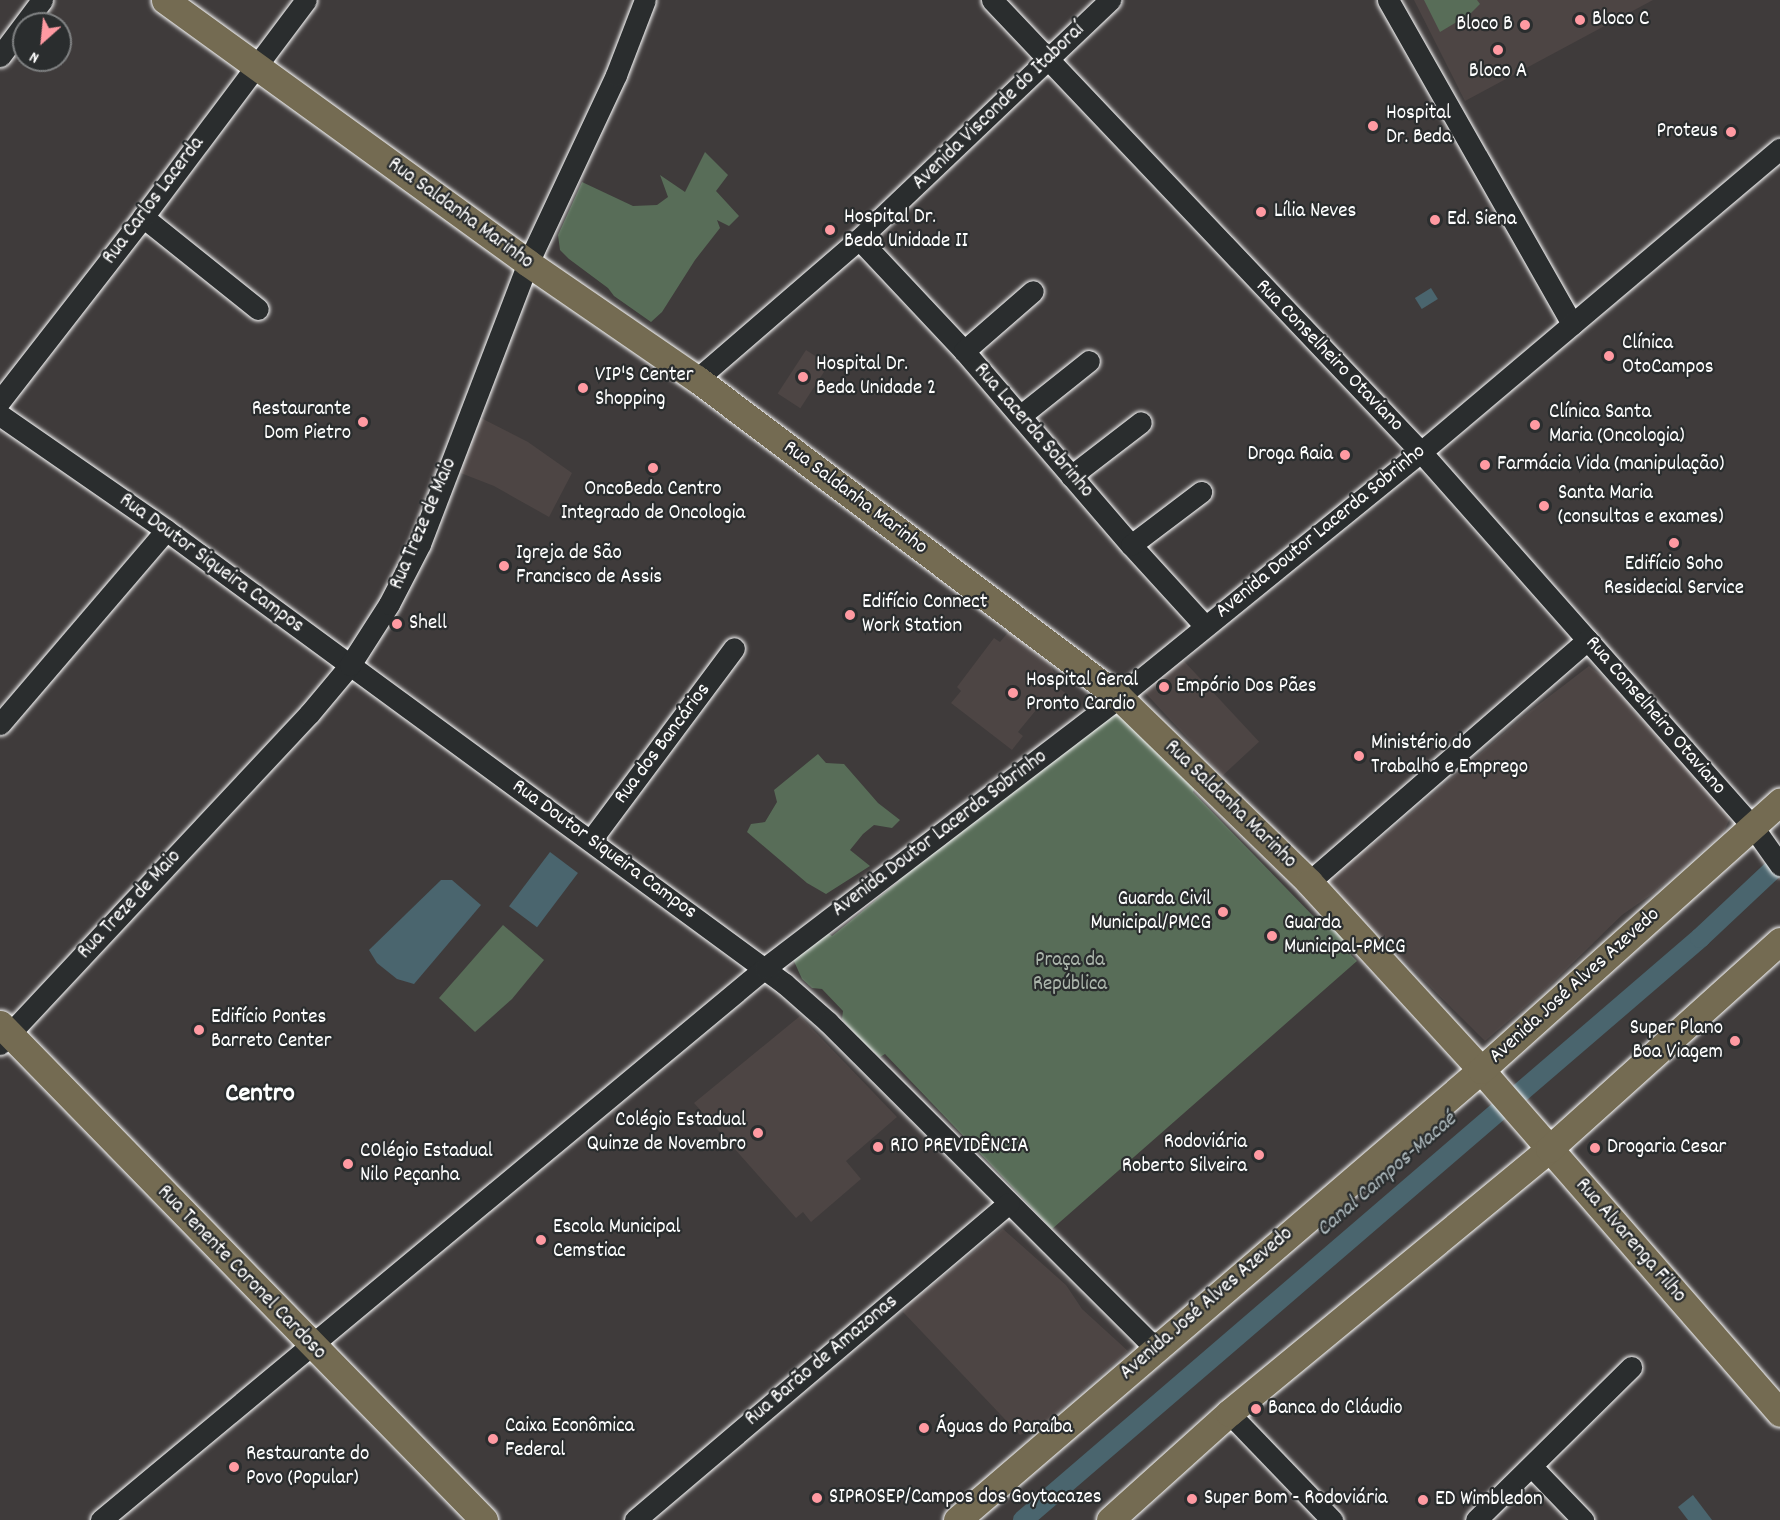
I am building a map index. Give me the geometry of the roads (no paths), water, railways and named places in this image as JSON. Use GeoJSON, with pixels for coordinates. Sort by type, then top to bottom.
{"type":"FeatureCollection","features":[{"type":"Feature","properties":{"kind":"main road","name":"Rua Saldanha Marinho"},"geometry":{"type":"LineString","coordinates":[[165,0],[528,263],[698,379],[1119,697],[1309,882],[1481,1070]]}},
{"type":"Feature","properties":{"kind":"main road","name":"Avenida José Alves Azevedo"},"geometry":{"type":"LineString","coordinates":[[957,1520],[1481,1070],[1780,802]]}},
{"type":"Feature","properties":{"kind":"main road"},"geometry":{"type":"LineString","coordinates":[[1110,1520],[1229,1413],[1549,1149],[1780,940]]}},
{"type":"Feature","properties":{"kind":"main road","name":"Rua Tenente Coronel Cardoso"},"geometry":{"type":"LineString","coordinates":[[3,1034],[484,1520]]}},
{"type":"Feature","properties":{"kind":"main road","name":"Rua Alvarenga Filho"},"geometry":{"type":"LineString","coordinates":[[1481,1070],[1780,1413]]}},
{"type":"Feature","properties":{"kind":"street"},"geometry":{"type":"LineString","coordinates":[[0,56],[42,0]]}},
{"type":"Feature","properties":{"kind":"street","name":"Rua Carlos Lacerda"},"geometry":{"type":"LineString","coordinates":[[0,401],[143,217],[306,0]]}},
{"type":"Feature","properties":{"kind":"street","name":"Rua Treze de Maio"},"geometry":{"type":"LineString","coordinates":[[3,1034],[309,714],[351,665],[389,604],[420,543],[528,263],[616,75],[645,0]]}},
{"type":"Feature","properties":{"kind":"street","name":"Rua Conselheiro Otaviano"},"geometry":{"type":"LineString","coordinates":[[992,0],[1421,452],[1753,827],[1776,858]]}},
{"type":"Feature","properties":{"kind":"street","name":"Avenida Visconde do Itaboraí"},"geometry":{"type":"LineString","coordinates":[[698,379],[859,239],[1050,60],[1110,0]]}},
{"type":"Feature","properties":{"kind":"street"},"geometry":{"type":"LineString","coordinates":[[1388,0],[1572,324]]}},
{"type":"Feature","properties":{"kind":"street","name":"Avenida Doutor Lacerda Sobrinho"},"geometry":{"type":"LineString","coordinates":[[101,1520],[765,968],[1119,697],[1204,625],[1421,452],[1780,149]]}},
{"type":"Feature","properties":{"kind":"street"},"geometry":{"type":"LineString","coordinates":[[143,217],[258,309]]}},
{"type":"Feature","properties":{"kind":"street","name":"Rua Lacerda Sobrinho"},"geometry":{"type":"LineString","coordinates":[[859,239],[964,351],[1131,545],[1204,625]]}},
{"type":"Feature","properties":{"kind":"street"},"geometry":{"type":"LineString","coordinates":[[964,351],[1033,291]]}},
{"type":"Feature","properties":{"kind":"street"},"geometry":{"type":"LineString","coordinates":[[1020,416],[1089,361]]}},
{"type":"Feature","properties":{"kind":"street","name":"Rua Doutor Siqueira Campos"},"geometry":{"type":"LineString","coordinates":[[0,415],[166,530],[765,968],[828,1022],[1155,1348]]}},
{"type":"Feature","properties":{"kind":"street"},"geometry":{"type":"LineString","coordinates":[[1071,476],[1141,422]]}},
{"type":"Feature","properties":{"kind":"street"},"geometry":{"type":"LineString","coordinates":[[1131,545],[1201,492]]}},
{"type":"Feature","properties":{"kind":"street"},"geometry":{"type":"LineString","coordinates":[[0,724],[166,530]]}},
{"type":"Feature","properties":{"kind":"street"},"geometry":{"type":"LineString","coordinates":[[1309,882],[1587,640]]}},
{"type":"Feature","properties":{"kind":"street","name":"Rua dos Bancários"},"geometry":{"type":"LineString","coordinates":[[591,840],[734,648]]}},
{"type":"Feature","properties":{"kind":"street","name":"Rua Barão de Amazonas"},"geometry":{"type":"LineString","coordinates":[[635,1520],[1009,1203]]}},
{"type":"Feature","properties":{"kind":"street"},"geometry":{"type":"LineString","coordinates":[[1476,1520],[1631,1367]]}},
{"type":"Feature","properties":{"kind":"street"},"geometry":{"type":"LineString","coordinates":[[1229,1413],[1332,1520]]}},
{"type":"Feature","properties":{"kind":"street"},"geometry":{"type":"LineString","coordinates":[[1532,1467],[1583,1520]]}},
{"type":"Feature","properties":{"kind":"water"},"geometry":{"type":"Polygon","coordinates":[[[1431,288],[1438,299],[1422,309],[1415,298],[1431,288]]]}},
{"type":"Feature","properties":{"kind":"water"},"geometry":{"type":"Polygon","coordinates":[[[550,852],[578,873],[537,927],[509,906],[550,852]]]}},
{"type":"Feature","properties":{"kind":"water"},"geometry":{"type":"Polygon","coordinates":[[[441,880],[452,880],[481,905],[414,984],[397,979],[377,963],[369,950],[441,880]]]}},
{"type":"Feature","properties":{"kind":"water"},"geometry":{"type":"Polygon","coordinates":[[[1693,1495],[1712,1520],[1688,1520],[1678,1507],[1693,1495]]]}},
{"type":"Feature","properties":{"kind":"waterway","name":"Canal Campos-Macaé"},"geometry":{"type":"LineString","coordinates":[[1023,1520],[1700,938],[1780,863]]}},
{"type":"Feature","properties":{"kind":"place","name":"Bloco C"},"geometry":{"type":"Point","coordinates":[1580,20]}},
{"type":"Feature","properties":{"kind":"place","name":"Bloco B"},"geometry":{"type":"Point","coordinates":[1525,25]}},
{"type":"Feature","properties":{"kind":"place","name":"Bloco A"},"geometry":{"type":"Point","coordinates":[1498,50]}},
{"type":"Feature","properties":{"kind":"place","name":"Hospital Dr. Beda"},"geometry":{"type":"Point","coordinates":[1373,126]}},
{"type":"Feature","properties":{"kind":"place","name":"Proteus"},"geometry":{"type":"Point","coordinates":[1731,132]}},
{"type":"Feature","properties":{"kind":"place","name":"Lília Neves"},"geometry":{"type":"Point","coordinates":[1261,212]}},
{"type":"Feature","properties":{"kind":"place","name":"Ed. Siena"},"geometry":{"type":"Point","coordinates":[1435,220]}},
{"type":"Feature","properties":{"kind":"place","name":"Hospital Dr. Beda Unidade II"},"geometry":{"type":"Point","coordinates":[830,230]}},
{"type":"Feature","properties":{"kind":"place","name":"Clínica OtoCampos"},"geometry":{"type":"Point","coordinates":[1609,356]}},
{"type":"Feature","properties":{"kind":"place","name":"Hospital Dr. Beda Unidade 2"},"geometry":{"type":"Point","coordinates":[803,377]}},
{"type":"Feature","properties":{"kind":"place","name":"VIP'S Center Shopping"},"geometry":{"type":"Point","coordinates":[583,388]}},
{"type":"Feature","properties":{"kind":"place","name":"Restaurante Dom Pietro"},"geometry":{"type":"Point","coordinates":[363,422]}},
{"type":"Feature","properties":{"kind":"place","name":"Clínica Santa Maria (Oncologia)"},"geometry":{"type":"Point","coordinates":[1535,425]}},
{"type":"Feature","properties":{"kind":"place","name":"Droga Raia"},"geometry":{"type":"Point","coordinates":[1345,455]}},
{"type":"Feature","properties":{"kind":"place","name":"Farmácia Vida (manipulação)"},"geometry":{"type":"Point","coordinates":[1485,465]}},
{"type":"Feature","properties":{"kind":"place","name":"OncoBeda Centro Integrado de Oncologia"},"geometry":{"type":"Point","coordinates":[653,468]}},
{"type":"Feature","properties":{"kind":"place","name":"Santa Maria (consultas e exames)"},"geometry":{"type":"Point","coordinates":[1544,506]}},
{"type":"Feature","properties":{"kind":"place","name":"Edifício Soho Residecial Service"},"geometry":{"type":"Point","coordinates":[1674,543]}},
{"type":"Feature","properties":{"kind":"place","name":"Igreja de São Francisco de Assis"},"geometry":{"type":"Point","coordinates":[504,566]}},
{"type":"Feature","properties":{"kind":"place","name":"Edifício Connect Work Station"},"geometry":{"type":"Point","coordinates":[850,615]}},
{"type":"Feature","properties":{"kind":"place","name":"Shell"},"geometry":{"type":"Point","coordinates":[397,624]}},
{"type":"Feature","properties":{"kind":"place","name":"Empório Dos Pães"},"geometry":{"type":"Point","coordinates":[1164,687]}},
{"type":"Feature","properties":{"kind":"place","name":"Hospital Geral Pronto Cardio"},"geometry":{"type":"Point","coordinates":[1013,693]}},
{"type":"Feature","properties":{"kind":"place","name":"Ministério do Trabalho e Emprego"},"geometry":{"type":"Point","coordinates":[1359,756]}},
{"type":"Feature","properties":{"kind":"place","name":"Guarda Civil Municipal/PMCG"},"geometry":{"type":"Point","coordinates":[1223,912]}},
{"type":"Feature","properties":{"kind":"place","name":"Guarda Municipal-PMCG"},"geometry":{"type":"Point","coordinates":[1272,936]}},
{"type":"Feature","properties":{"kind":"place","name":"Edifício Pontes Barreto Center"},"geometry":{"type":"Point","coordinates":[199,1030]}},
{"type":"Feature","properties":{"kind":"place","name":"Super Plano Boa Viagem"},"geometry":{"type":"Point","coordinates":[1735,1041]}},
{"type":"Feature","properties":{"kind":"place","name":"Colégio Estadual Quinze de Novembro"},"geometry":{"type":"Point","coordinates":[758,1133]}},
{"type":"Feature","properties":{"kind":"place","name":"RIO PREVIDÊNCIA"},"geometry":{"type":"Point","coordinates":[878,1147]}},
{"type":"Feature","properties":{"kind":"place","name":"Drogaria Cesar"},"geometry":{"type":"Point","coordinates":[1595,1148]}},
{"type":"Feature","properties":{"kind":"place","name":"Rodoviária Roberto Silveira"},"geometry":{"type":"Point","coordinates":[1259,1155]}},
{"type":"Feature","properties":{"kind":"place","name":"C0légio Estadual Nilo Peçanha"},"geometry":{"type":"Point","coordinates":[348,1164]}},
{"type":"Feature","properties":{"kind":"place","name":"Escola Municipal Cemstiac"},"geometry":{"type":"Point","coordinates":[541,1240]}},
{"type":"Feature","properties":{"kind":"place","name":"Banca do Cláudio"},"geometry":{"type":"Point","coordinates":[1256,1409]}},
{"type":"Feature","properties":{"kind":"place","name":"Águas do Paraíba"},"geometry":{"type":"Point","coordinates":[924,1428]}},
{"type":"Feature","properties":{"kind":"place","name":"Caixa Econômica Federal"},"geometry":{"type":"Point","coordinates":[493,1439]}},
{"type":"Feature","properties":{"kind":"place","name":"Restaurante do Povo (Popular)"},"geometry":{"type":"Point","coordinates":[234,1467]}},
{"type":"Feature","properties":{"kind":"place","name":"SIPROSEP/Campos dos Goytacazes"},"geometry":{"type":"Point","coordinates":[817,1498]}},
{"type":"Feature","properties":{"kind":"place","name":"Super Bom - Rodoviária"},"geometry":{"type":"Point","coordinates":[1192,1499]}},
{"type":"Feature","properties":{"kind":"place","name":"ED Wimbledon"},"geometry":{"type":"Point","coordinates":[1423,1500]}},
{"type":"Feature","properties":{"kind":"district","name":"Centro"},"geometry":{"type":"Point","coordinates":[260,1095]}},
{"type":"Feature","properties":{"kind":"park label","name":"Praça da República"},"geometry":{"type":"Point","coordinates":[1070,973]}}]}
